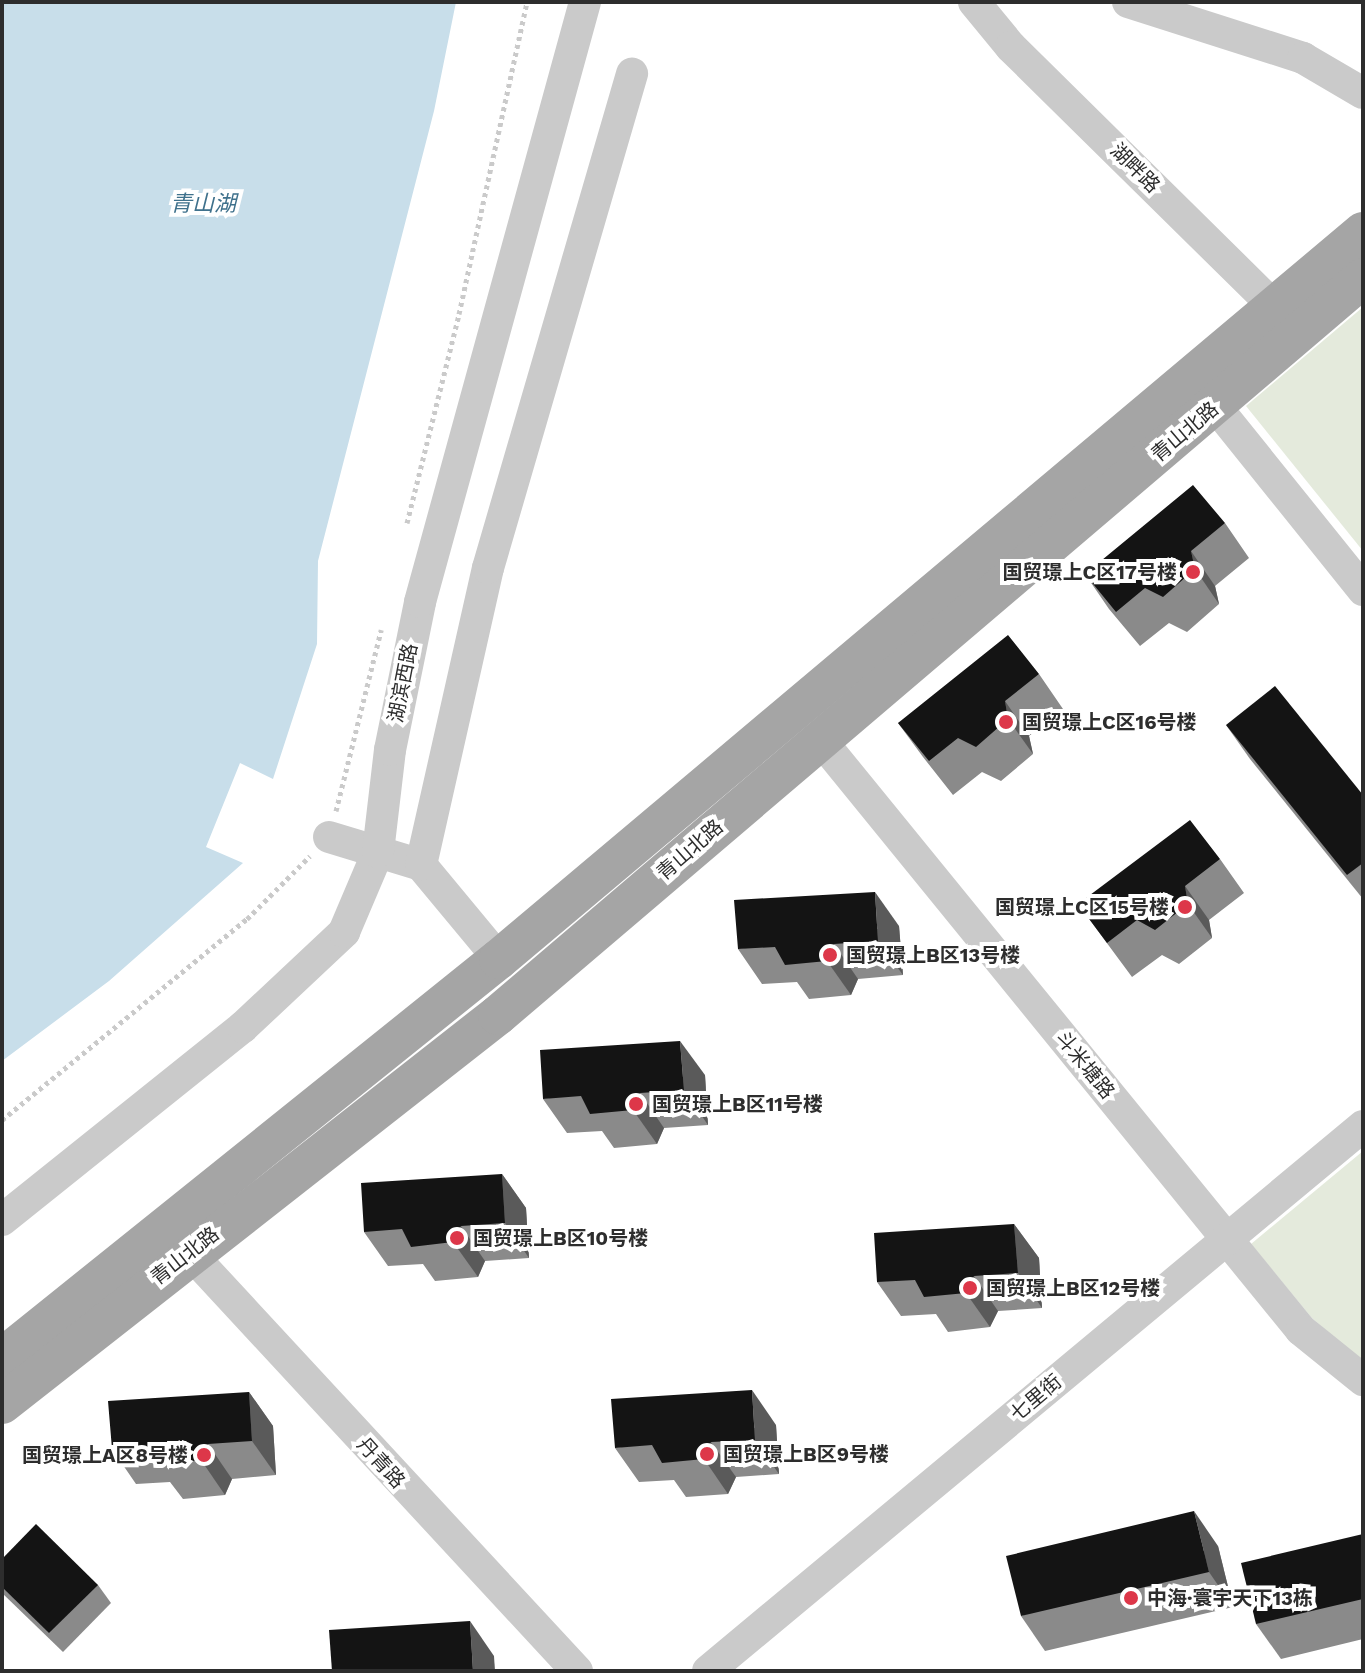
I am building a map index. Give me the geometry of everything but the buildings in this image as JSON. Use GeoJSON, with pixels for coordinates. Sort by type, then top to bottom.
{"type":"FeatureCollection","features":[{"type":"Feature","properties":{"kind":"main road","name":"青山北路"},"geometry":{"type":"LineString","coordinates":[[2,1404],[189,1252],[498,1015],[819,738],[1216,407],[1363,232]]}},
{"type":"Feature","properties":{"kind":"main road","name":"青山北路"},"geometry":{"type":"LineString","coordinates":[[2,1358],[1287,319],[1363,278]]}},
{"type":"Feature","properties":{"kind":"street","name":"湖滨西路"},"geometry":{"type":"LineString","coordinates":[[2,1220],[243,1027],[344,932],[378,852],[390,750],[420,602],[585,2]]}},
{"type":"Feature","properties":{"kind":"street","name":"湖畔路"},"geometry":{"type":"LineString","coordinates":[[974,2],[1011,47],[1287,319]]}},
{"type":"Feature","properties":{"kind":"street"},"geometry":{"type":"LineString","coordinates":[[1128,2],[1303,58],[1363,93]]}},
{"type":"Feature","properties":{"kind":"street"},"geometry":{"type":"LineString","coordinates":[[421,865],[488,568],[632,74]]}},
{"type":"Feature","properties":{"kind":"street"},"geometry":{"type":"LineString","coordinates":[[1216,407],[1363,590]]}},
{"type":"Feature","properties":{"kind":"street","name":"斗米塘路"},"geometry":{"type":"LineString","coordinates":[[819,738],[1301,1330],[1363,1380]]}},
{"type":"Feature","properties":{"kind":"street"},"geometry":{"type":"LineString","coordinates":[[329,837],[421,865],[499,959]]}},
{"type":"Feature","properties":{"kind":"street","name":"七里街"},"geometry":{"type":"LineString","coordinates":[[708,1671],[1363,1126]]}},
{"type":"Feature","properties":{"kind":"street","name":"丹青路"},"geometry":{"type":"LineString","coordinates":[[189,1252],[577,1671]]}},
{"type":"Feature","properties":{"kind":"path"},"geometry":{"type":"LineString","coordinates":[[406,529],[459,314],[527,2]]}},
{"type":"Feature","properties":{"kind":"path","name":"湖滨西路"},"geometry":{"type":"LineString","coordinates":[[329,837],[383,622]]}},
{"type":"Feature","properties":{"kind":"path"},"geometry":{"type":"LineString","coordinates":[[2,1120],[247,919],[329,837]]}},
{"type":"Feature","properties":{"kind":"shaded area"},"geometry":{"type":"Polygon","coordinates":[[[1363,307],[1363,551],[1246,406],[1363,307]]]}},
{"type":"Feature","properties":{"kind":"shaded area"},"geometry":{"type":"Polygon","coordinates":[[[1363,1151],[1363,1364],[1311,1317],[1251,1244],[1363,1151]]]}},
{"type":"Feature","properties":{"kind":"water","name":"青山湖"},"geometry":{"type":"Polygon","coordinates":[[[2,2],[456,2],[434,111],[318,561],[317,644],[273,779],[240,763],[206,847],[243,863],[109,981],[2,1061],[2,2]]]}},
{"type":"Feature","properties":{"kind":"place","name":"国贸璟上C区17号楼"},"geometry":{"type":"Point","coordinates":[1193,572]}},
{"type":"Feature","properties":{"kind":"place","name":"国贸璟上C区16号楼"},"geometry":{"type":"Point","coordinates":[1006,722]}},
{"type":"Feature","properties":{"kind":"place","name":"国贸璟上C区15号楼"},"geometry":{"type":"Point","coordinates":[1185,907]}},
{"type":"Feature","properties":{"kind":"place","name":"国贸璟上B区13号楼"},"geometry":{"type":"Point","coordinates":[830,955]}},
{"type":"Feature","properties":{"kind":"place","name":"国贸璟上B区11号楼"},"geometry":{"type":"Point","coordinates":[636,1104]}},
{"type":"Feature","properties":{"kind":"place","name":"国贸璟上B区10号楼"},"geometry":{"type":"Point","coordinates":[457,1238]}},
{"type":"Feature","properties":{"kind":"place","name":"国贸璟上B区12号楼"},"geometry":{"type":"Point","coordinates":[970,1288]}},
{"type":"Feature","properties":{"kind":"place","name":"国贸璟上B区9号楼"},"geometry":{"type":"Point","coordinates":[707,1454]}},
{"type":"Feature","properties":{"kind":"place","name":"国贸璟上A区8号楼"},"geometry":{"type":"Point","coordinates":[204,1455]}},
{"type":"Feature","properties":{"kind":"place","name":"中海·寰宇天下13栋"},"geometry":{"type":"Point","coordinates":[1131,1598]}}]}
